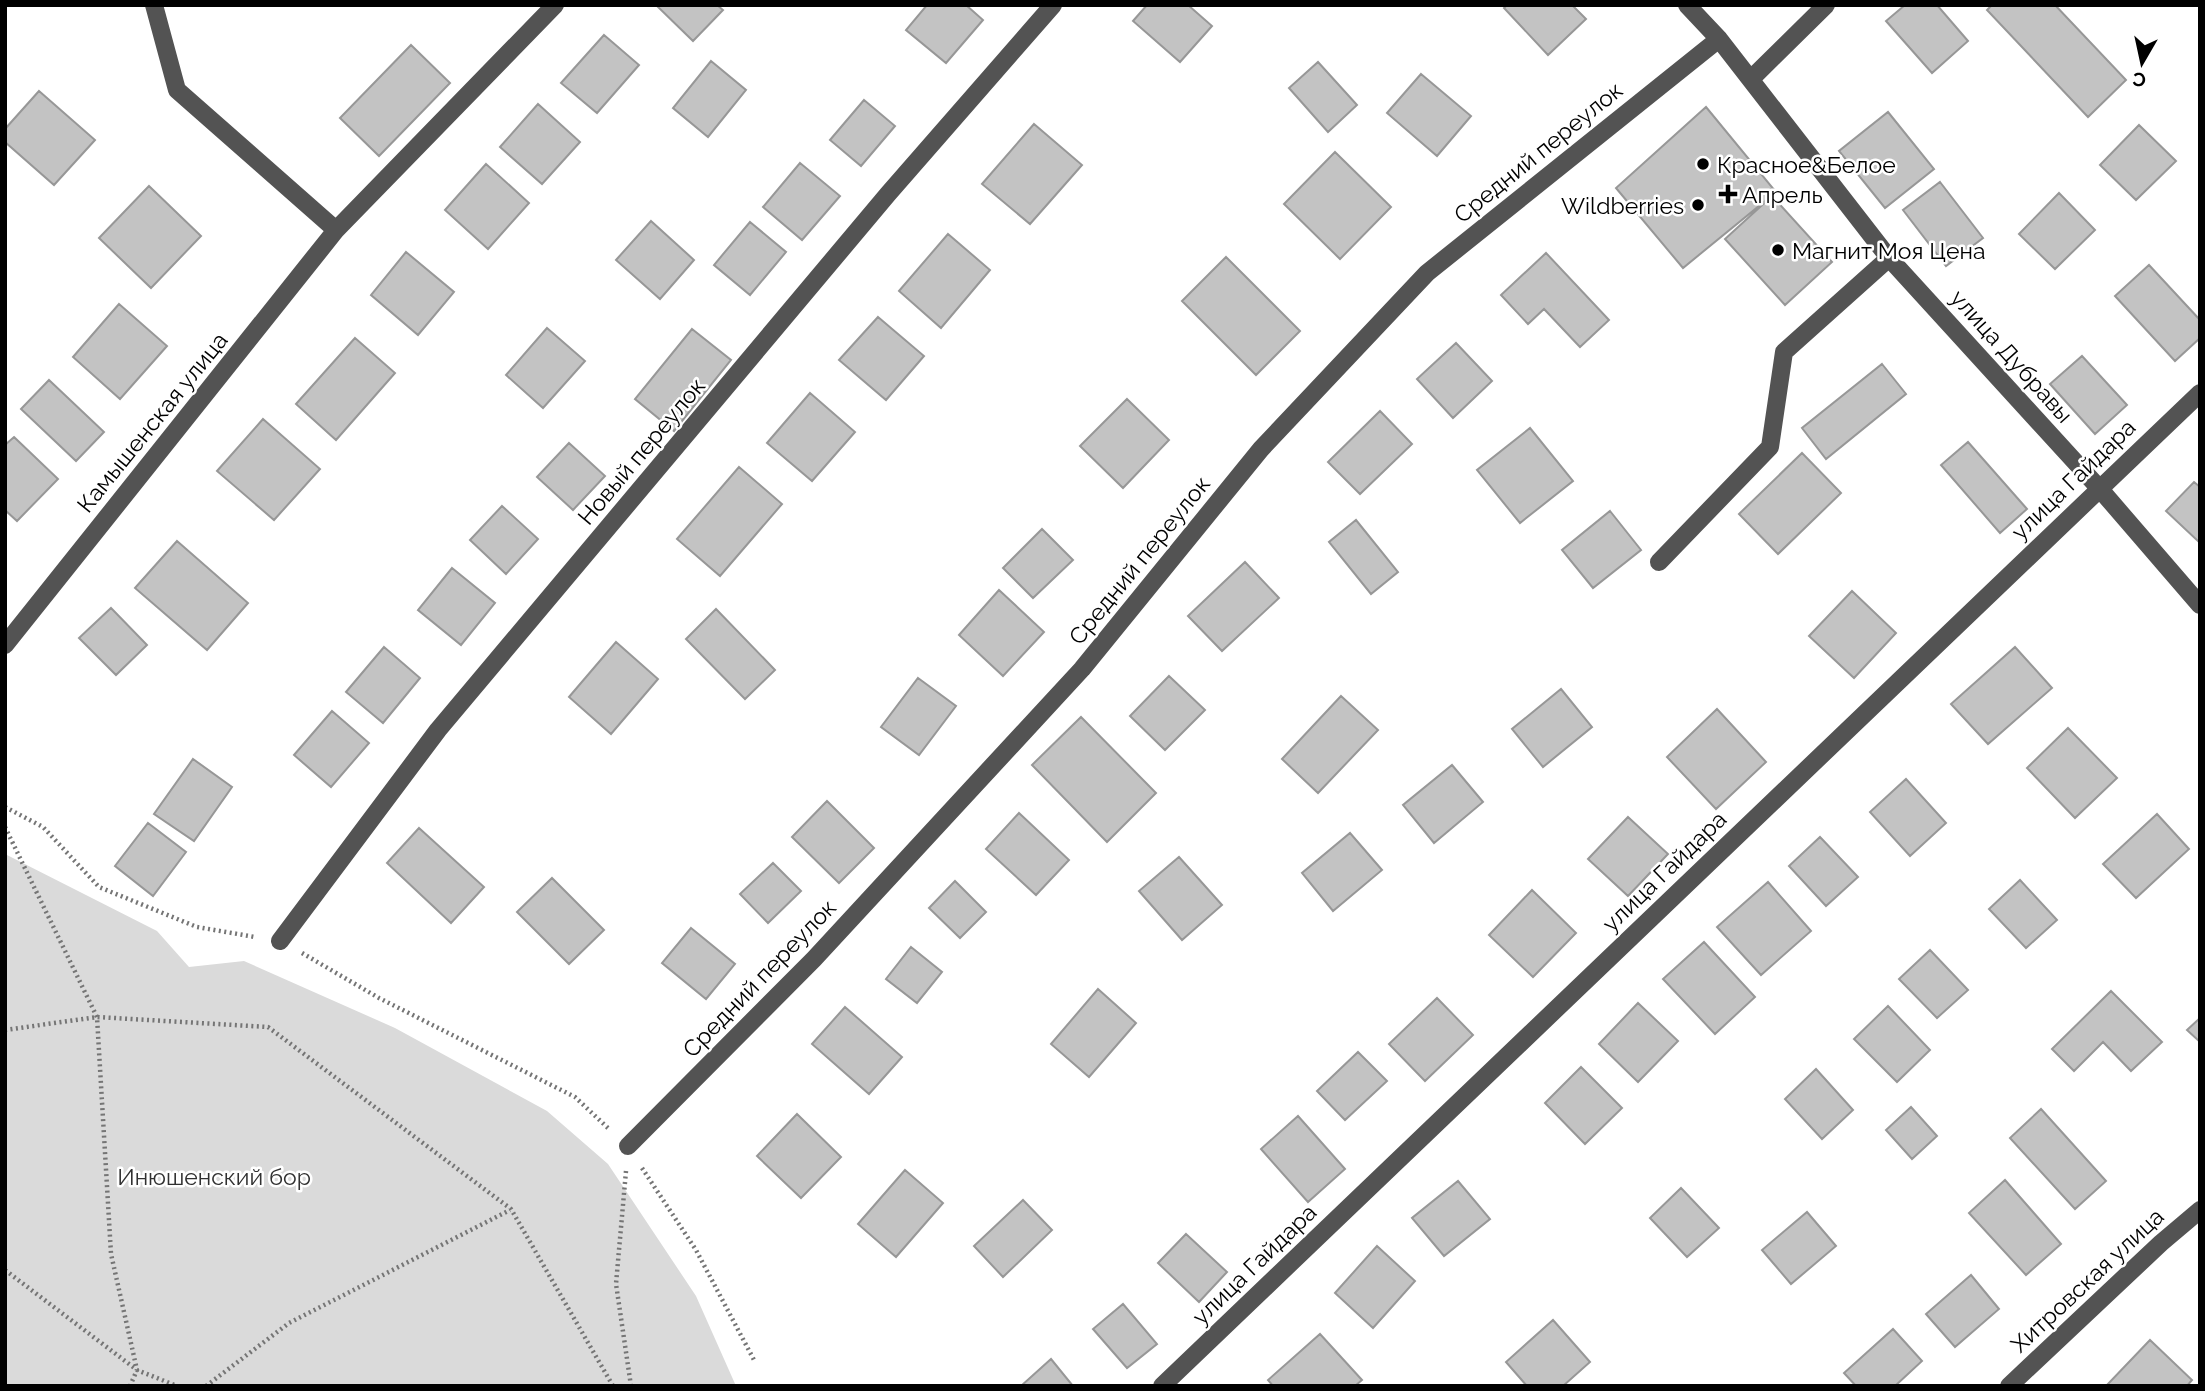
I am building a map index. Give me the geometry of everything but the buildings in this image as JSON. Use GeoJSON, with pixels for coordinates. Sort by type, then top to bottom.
{"type":"FeatureCollection","features":[{"type":"Feature","properties":{"kind":"street"},"geometry":{"type":"LineString","coordinates":[[154,5],[177,90],[336,230]]}},
{"type":"Feature","properties":{"kind":"street","name":"Камышенская улица"},"geometry":{"type":"LineString","coordinates":[[5,645],[336,230],[555,5]]}},
{"type":"Feature","properties":{"kind":"street","name":"Новый переулок"},"geometry":{"type":"LineString","coordinates":[[280,941],[439,730],[879,205],[1054,5]]}},
{"type":"Feature","properties":{"kind":"street","name":"улица Дубравы"},"geometry":{"type":"LineString","coordinates":[[1687,5],[1719,38],[1889,258],[2099,488],[2200,605]]}},
{"type":"Feature","properties":{"kind":"street"},"geometry":{"type":"LineString","coordinates":[[1751,79],[1826,5]]}},
{"type":"Feature","properties":{"kind":"street","name":"Средний переулок"},"geometry":{"type":"LineString","coordinates":[[628,1146],[814,959],[1082,669],[1261,449],[1427,273],[1719,38]]}},
{"type":"Feature","properties":{"kind":"street"},"geometry":{"type":"LineString","coordinates":[[1659,562],[1770,447],[1784,352],[1889,258]]}},
{"type":"Feature","properties":{"kind":"street","name":"улица Гайдара"},"geometry":{"type":"LineString","coordinates":[[1162,1386],[2200,393]]}},
{"type":"Feature","properties":{"kind":"street","name":"Хитровская улица"},"geometry":{"type":"LineString","coordinates":[[2009,1386],[2161,1243],[2200,1210]]}},
{"type":"Feature","properties":{"kind":"path"},"geometry":{"type":"LineString","coordinates":[[5,807],[43,827],[99,887],[197,927],[280,941],[379,998],[575,1097],[628,1146],[696,1250],[754,1360]]}},
{"type":"Feature","properties":{"kind":"path"},"geometry":{"type":"LineString","coordinates":[[5,827],[97,1017],[111,1254],[137,1370],[130,1386]]}},
{"type":"Feature","properties":{"kind":"path"},"geometry":{"type":"LineString","coordinates":[[5,1030],[97,1017],[268,1027],[511,1209],[613,1386]]}},
{"type":"Feature","properties":{"kind":"path"},"geometry":{"type":"LineString","coordinates":[[628,1146],[616,1284],[631,1386]]}},
{"type":"Feature","properties":{"kind":"path"},"geometry":{"type":"LineString","coordinates":[[206,1386],[289,1323],[511,1209]]}},
{"type":"Feature","properties":{"kind":"path"},"geometry":{"type":"LineString","coordinates":[[5,1270],[137,1370],[177,1386]]}},
{"type":"Feature","properties":{"kind":"green space","name":"Инюшенский бор"},"geometry":{"type":"Polygon","coordinates":[[[5,854],[157,931],[189,967],[244,961],[395,1028],[547,1111],[608,1164],[696,1296],[736,1386],[5,1386],[5,854]]]}},
{"type":"Feature","properties":{"kind":"place","name":"Красное&Белое"},"geometry":{"type":"Point","coordinates":[1703,164]}},
{"type":"Feature","properties":{"kind":"place","name":"Апрель"},"geometry":{"type":"Point","coordinates":[1728,194]}},
{"type":"Feature","properties":{"kind":"place","name":"Wildberries"},"geometry":{"type":"Point","coordinates":[1698,205]}},
{"type":"Feature","properties":{"kind":"place","name":"Магнит Моя Цена"},"geometry":{"type":"Point","coordinates":[1778,250]}}]}
